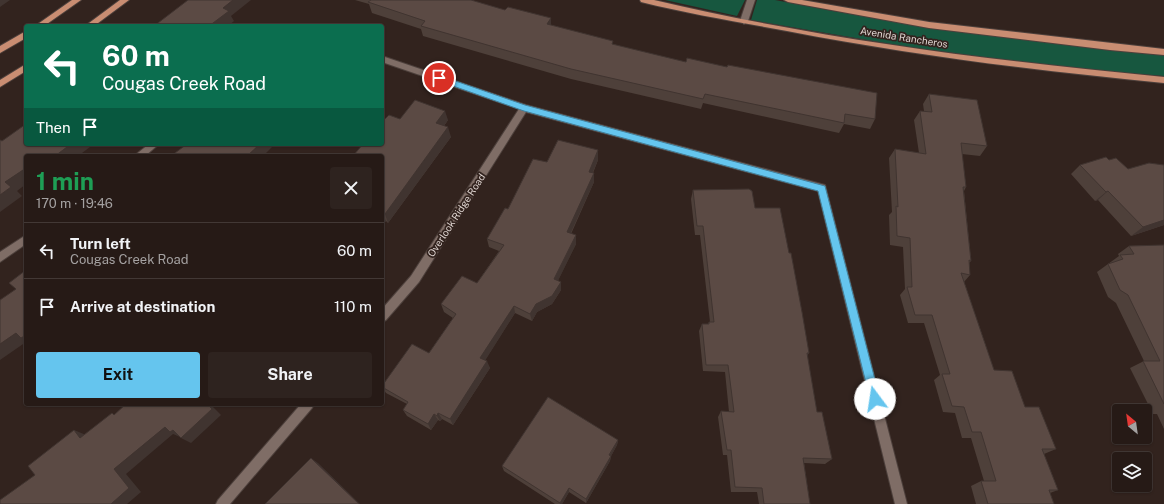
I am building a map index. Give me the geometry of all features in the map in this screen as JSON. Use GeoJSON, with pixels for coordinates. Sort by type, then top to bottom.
{"type":"FeatureCollection","features":[{"type":"Feature","properties":{"kind":"main road"},"geometry":{"type":"LineString","coordinates":[[42,24],[77,0]]}},
{"type":"Feature","properties":{"kind":"main road"},"geometry":{"type":"LineString","coordinates":[[92,24],[125,0]]}},
{"type":"Feature","properties":{"kind":"main road","name":"Avenida Rancheros"},"geometry":{"type":"LineString","coordinates":[[644,0],[744,21],[900,49],[1062,70],[1164,80]]}},
{"type":"Feature","properties":{"kind":"main road","name":"Avenida Rancheros"},"geometry":{"type":"LineString","coordinates":[[788,0],[929,25],[1164,52]]}},
{"type":"Feature","properties":{"kind":"main road"},"geometry":{"type":"LineString","coordinates":[[0,50],[24,35]]}},
{"type":"Feature","properties":{"kind":"main road"},"geometry":{"type":"LineString","coordinates":[[0,84],[24,68]]}},
{"type":"Feature","properties":{"kind":"street"},"geometry":{"type":"LineString","coordinates":[[744,21],[751,0]]}},
{"type":"Feature","properties":{"kind":"street"},"geometry":{"type":"LineString","coordinates":[[384,60],[524,108],[822,188],[901,504]]}},
{"type":"Feature","properties":{"kind":"street","name":"Overlook Ridge Road"},"geometry":{"type":"LineString","coordinates":[[384,315],[415,279],[524,108]]}},
{"type":"Feature","properties":{"kind":"street"},"geometry":{"type":"LineString","coordinates":[[142,154],[152,146]]}},
{"type":"Feature","properties":{"kind":"street"},"geometry":{"type":"LineString","coordinates":[[0,258],[24,240]]}},
{"type":"Feature","properties":{"kind":"street"},"geometry":{"type":"LineString","coordinates":[[222,504],[306,406]]}},
{"type":"Feature","properties":{"kind":"green space"},"geometry":{"type":"Polygon","coordinates":[[[665,0],[745,0],[737,16],[665,0]]]}},
{"type":"Feature","properties":{"kind":"green space"},"geometry":{"type":"Polygon","coordinates":[[[757,0],[775,0],[833,11],[1044,42],[1164,55],[1164,76],[1061,68],[902,46],[751,20],[757,0]]]}},
{"type":"Feature","properties":{"kind":"building"},"geometry":{"type":"Polygon","coordinates":[[[188,0],[233,0],[223,8],[229,11],[212,24],[157,24],[188,0]]]}},
{"type":"Feature","properties":{"kind":"building"},"geometry":{"type":"Polygon","coordinates":[[[371,0],[471,0],[505,10],[508,7],[551,18],[547,24],[613,41],[612,44],[686,62],[687,58],[727,67],[728,65],[877,93],[875,119],[845,114],[844,123],[705,94],[703,99],[571,69],[421,26],[425,21],[368,2],[371,0]]]}},
{"type":"Feature","properties":{"kind":"building"},"geometry":{"type":"Polygon","coordinates":[[[929,94],[977,100],[987,146],[961,143],[966,187],[963,187],[971,261],[969,260],[970,275],[961,273],[994,370],[1012,371],[1025,407],[1039,407],[1056,449],[1042,449],[1058,490],[1049,490],[1054,504],[988,504],[981,481],[996,481],[981,432],[972,432],[964,407],[952,406],[942,374],[950,374],[932,315],[915,315],[907,287],[912,287],[910,238],[897,236],[896,206],[898,207],[895,149],[926,154],[920,111],[932,112],[929,94]]]}},
{"type":"Feature","properties":{"kind":"building"},"geometry":{"type":"Polygon","coordinates":[[[415,100],[445,111],[436,123],[448,127],[385,214],[384,154],[355,154],[361,146],[384,146],[384,120],[389,115],[400,119],[415,100]]]}},
{"type":"Feature","properties":{"kind":"building"},"geometry":{"type":"Polygon","coordinates":[[[24,125],[24,146],[68,146],[58,154],[24,154],[24,169],[5,182],[11,187],[0,195],[0,140],[2,141],[24,125]]]}},
{"type":"Feature","properties":{"kind":"building"},"geometry":{"type":"Polygon","coordinates":[[[558,140],[598,150],[589,172],[594,173],[567,232],[576,235],[554,279],[561,282],[552,296],[536,304],[530,314],[514,306],[480,358],[487,361],[450,419],[438,413],[437,416],[434,414],[428,424],[403,410],[408,402],[384,388],[384,383],[412,344],[429,353],[456,314],[441,304],[462,276],[477,283],[504,245],[487,239],[505,208],[508,209],[533,159],[547,162],[558,140]]]}},
{"type":"Feature","properties":{"kind":"building"},"geometry":{"type":"Polygon","coordinates":[[[184,146],[258,146],[249,154],[174,154],[184,146]]]}},
{"type":"Feature","properties":{"kind":"building"},"geometry":{"type":"Polygon","coordinates":[[[1106,157],[1109,160],[1116,158],[1128,169],[1149,163],[1164,165],[1164,220],[1143,227],[1080,165],[1106,157]]]}},
{"type":"Feature","properties":{"kind":"building"},"geometry":{"type":"Polygon","coordinates":[[[749,189],[752,191],[755,208],[780,208],[789,253],[791,253],[802,312],[817,412],[822,412],[832,459],[803,458],[810,504],[764,504],[762,488],[735,487],[731,450],[727,450],[721,411],[734,412],[728,365],[706,365],[702,324],[714,322],[703,226],[697,226],[693,190],[749,189]]]}},
{"type":"Feature","properties":{"kind":"building"},"geometry":{"type":"Polygon","coordinates":[[[1164,245],[1164,404],[1143,361],[1160,361],[1128,295],[1120,290],[1108,264],[1123,259],[1120,255],[1134,254],[1129,246],[1164,245]]]}},
{"type":"Feature","properties":{"kind":"building"},"geometry":{"type":"Polygon","coordinates":[[[24,272],[24,336],[21,338],[16,333],[0,344],[0,300],[16,289],[9,283],[24,272]]]}},
{"type":"Feature","properties":{"kind":"building"},"geometry":{"type":"Polygon","coordinates":[[[548,397],[618,440],[609,455],[611,456],[586,499],[569,488],[560,503],[502,466],[548,397]]]}},
{"type":"Feature","properties":{"kind":"building"},"geometry":{"type":"Polygon","coordinates":[[[124,406],[209,406],[212,409],[181,438],[173,430],[170,432],[165,427],[114,469],[129,488],[111,504],[0,504],[0,500],[35,475],[28,466],[74,430],[80,438],[112,413],[114,415],[124,406]]]}},
{"type":"Feature","properties":{"kind":"building"},"geometry":{"type":"Polygon","coordinates":[[[311,458],[359,504],[265,504],[311,458]]]}},
{"type":"Feature","properties":{"kind":"route"},"geometry":{"type":"LineString","coordinates":[[439,78],[524,108],[822,188],[875,399]]}}]}
